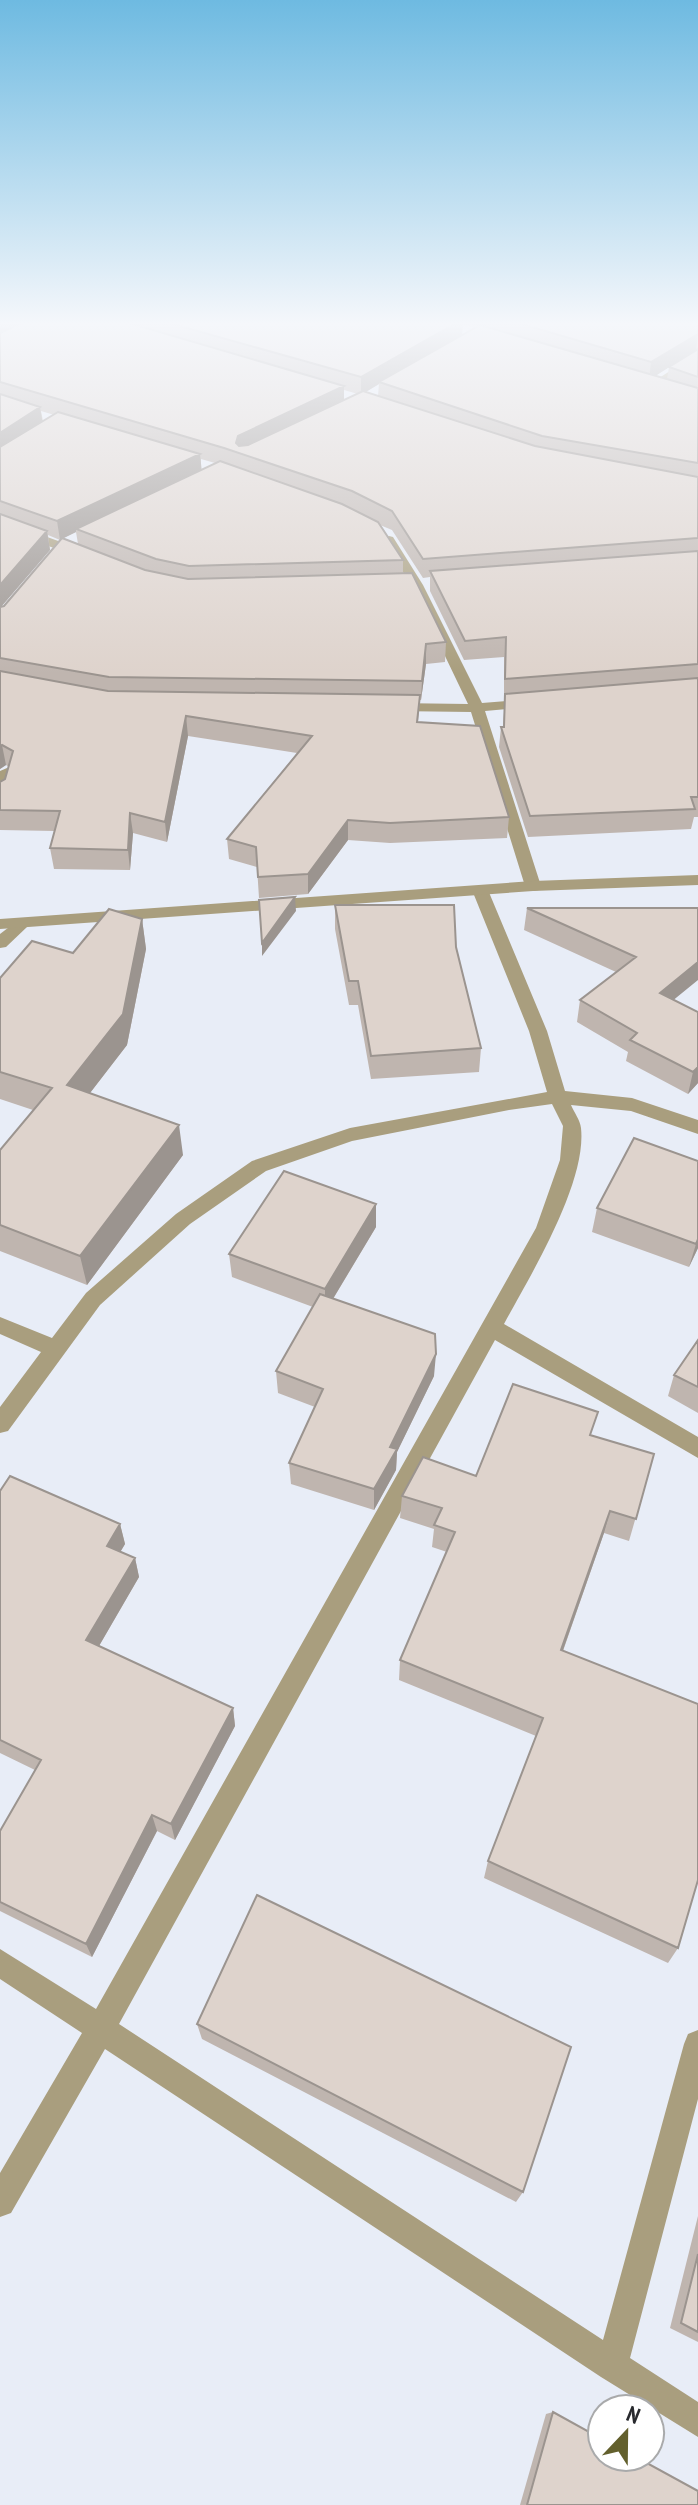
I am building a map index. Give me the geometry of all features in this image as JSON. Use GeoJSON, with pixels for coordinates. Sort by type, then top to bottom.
{"type":"FeatureCollection","features":[{"type":"Feature","properties":{"kind":"street"},"geometry":{"type":"LineString","coordinates":[[0,524],[59,552],[102,562]]}},
{"type":"Feature","properties":{"kind":"street"},"geometry":{"type":"LineString","coordinates":[[372,528],[385,535],[417,585],[477,708],[533,886]]}},
{"type":"Feature","properties":{"kind":"street"},"geometry":{"type":"LineString","coordinates":[[59,552],[78,539]]}},
{"type":"Feature","properties":{"kind":"street"},"geometry":{"type":"LineString","coordinates":[[402,586],[433,584]]}},
{"type":"Feature","properties":{"kind":"street"},"geometry":{"type":"LineString","coordinates":[[381,707],[477,708],[549,702]]}},
{"type":"Feature","properties":{"kind":"street"},"geometry":{"type":"LineString","coordinates":[[0,797],[7,772]]}},
{"type":"Feature","properties":{"kind":"street"},"geometry":{"type":"LineString","coordinates":[[0,924],[533,886],[698,880]]}},
{"type":"Feature","properties":{"kind":"street"},"geometry":{"type":"LineString","coordinates":[[0,2202],[100,2030],[546,1229],[569,1160],[572,1126],[558,1097],[538,1031],[480,890]]}},
{"type":"Feature","properties":{"kind":"street"},"geometry":{"type":"LineString","coordinates":[[0,943],[21,923]]}},
{"type":"Feature","properties":{"kind":"street"},"geometry":{"type":"LineString","coordinates":[[0,1424],[93,1299],[183,1219],[259,1166],[350,1135],[509,1103],[558,1097],[632,1105],[698,1127]]}},
{"type":"Feature","properties":{"kind":"street"},"geometry":{"type":"LineString","coordinates":[[0,1325],[56,1349]]}},
{"type":"Feature","properties":{"kind":"street"},"geometry":{"type":"LineString","coordinates":[[491,1327],[698,1448]]}},
{"type":"Feature","properties":{"kind":"street"},"geometry":{"type":"LineString","coordinates":[[0,1963],[698,2421]]}},
{"type":"Feature","properties":{"kind":"street"},"geometry":{"type":"LineString","coordinates":[[612,2366],[698,2044]]}},
{"type":"Feature","properties":{"kind":"building"},"geometry":{"type":"Polygon","coordinates":[[[12,440],[152,440],[200,454],[57,521],[0,501],[0,447],[12,440]]]}},
{"type":"Feature","properties":{"kind":"building"},"geometry":{"type":"Polygon","coordinates":[[[197,440],[237,440],[239,446],[259,440],[516,440],[698,477],[698,538],[423,559],[392,511],[352,491],[197,440]]]}},
{"type":"Feature","properties":{"kind":"building"},"geometry":{"type":"Polygon","coordinates":[[[565,440],[698,440],[698,463],[565,440]]]}},
{"type":"Feature","properties":{"kind":"building"},"geometry":{"type":"Polygon","coordinates":[[[220,461],[342,504],[378,522],[403,560],[189,566],[156,559],[76,529],[220,461]]]}},
{"type":"Feature","properties":{"kind":"building"},"geometry":{"type":"Polygon","coordinates":[[[0,514],[47,531],[0,585],[0,514]]]}},
{"type":"Feature","properties":{"kind":"building"},"geometry":{"type":"Polygon","coordinates":[[[62,538],[145,570],[188,579],[412,573],[446,642],[426,644],[422,681],[109,677],[0,658],[0,607],[62,538]]]}},
{"type":"Feature","properties":{"kind":"building"},"geometry":{"type":"Polygon","coordinates":[[[698,551],[698,664],[505,679],[506,637],[465,641],[430,571],[698,551]]]}},
{"type":"Feature","properties":{"kind":"building"},"geometry":{"type":"Polygon","coordinates":[[[0,671],[108,691],[420,695],[417,722],[480,726],[509,817],[390,823],[348,820],[308,874],[258,877],[256,847],[227,839],[312,736],[186,716],[165,822],[130,813],[128,850],[50,848],[60,811],[0,810],[0,782],[5,779],[13,751],[0,746],[0,671]]]}},
{"type":"Feature","properties":{"kind":"building"},"geometry":{"type":"Polygon","coordinates":[[[698,678],[698,797],[691,797],[695,809],[530,816],[501,727],[504,727],[505,694],[698,678]]]}},
{"type":"Feature","properties":{"kind":"building"},"geometry":{"type":"Polygon","coordinates":[[[295,897],[262,943],[259,900],[295,897]]]}},
{"type":"Feature","properties":{"kind":"building"},"geometry":{"type":"Polygon","coordinates":[[[335,905],[454,905],[456,947],[481,1048],[371,1056],[358,981],[349,981],[335,905]]]}},
{"type":"Feature","properties":{"kind":"building"},"geometry":{"type":"Polygon","coordinates":[[[527,908],[698,908],[698,962],[660,993],[698,1012],[698,1067],[693,1072],[630,1040],[637,1033],[580,1000],[636,957],[527,908]]]}},
{"type":"Feature","properties":{"kind":"building"},"geometry":{"type":"Polygon","coordinates":[[[109,909],[142,919],[123,1014],[67,1085],[179,1125],[80,1256],[0,1225],[0,1150],[52,1088],[0,1072],[0,978],[32,941],[73,953],[109,909]]]}},
{"type":"Feature","properties":{"kind":"building"},"geometry":{"type":"Polygon","coordinates":[[[634,1138],[698,1161],[696,1244],[597,1208],[634,1138]]]}},
{"type":"Feature","properties":{"kind":"building"},"geometry":{"type":"Polygon","coordinates":[[[284,1171],[376,1204],[325,1289],[229,1254],[284,1171]]]}},
{"type":"Feature","properties":{"kind":"building"},"geometry":{"type":"Polygon","coordinates":[[[320,1294],[435,1334],[436,1354],[390,1447],[397,1449],[374,1489],[289,1463],[323,1389],[276,1371],[320,1294]]]}},
{"type":"Feature","properties":{"kind":"building"},"geometry":{"type":"Polygon","coordinates":[[[698,1340],[698,1387],[674,1375],[698,1340]]]}},
{"type":"Feature","properties":{"kind":"building"},"geometry":{"type":"Polygon","coordinates":[[[513,1384],[598,1412],[590,1435],[654,1454],[636,1519],[610,1511],[561,1650],[698,1704],[698,1880],[678,1948],[488,1861],[543,1718],[400,1660],[455,1532],[434,1525],[442,1508],[402,1496],[423,1457],[476,1476],[513,1384]]]}},
{"type":"Feature","properties":{"kind":"building"},"geometry":{"type":"Polygon","coordinates":[[[10,1476],[120,1524],[107,1546],[135,1558],[86,1640],[233,1708],[171,1824],[152,1815],[86,1944],[0,1902],[0,1831],[41,1760],[0,1740],[0,1491],[10,1476]]]}},
{"type":"Feature","properties":{"kind":"building"},"geometry":{"type":"Polygon","coordinates":[[[257,1895],[571,2047],[523,2192],[197,2024],[257,1895]]]}},
{"type":"Feature","properties":{"kind":"building"},"geometry":{"type":"Polygon","coordinates":[[[698,2254],[698,2332],[681,2323],[698,2254]]]}},
{"type":"Feature","properties":{"kind":"building"},"geometry":{"type":"Polygon","coordinates":[[[553,2412],[586,2430],[586,2473],[665,2473],[698,2491],[698,2505],[527,2505],[553,2412]]]}}]}
